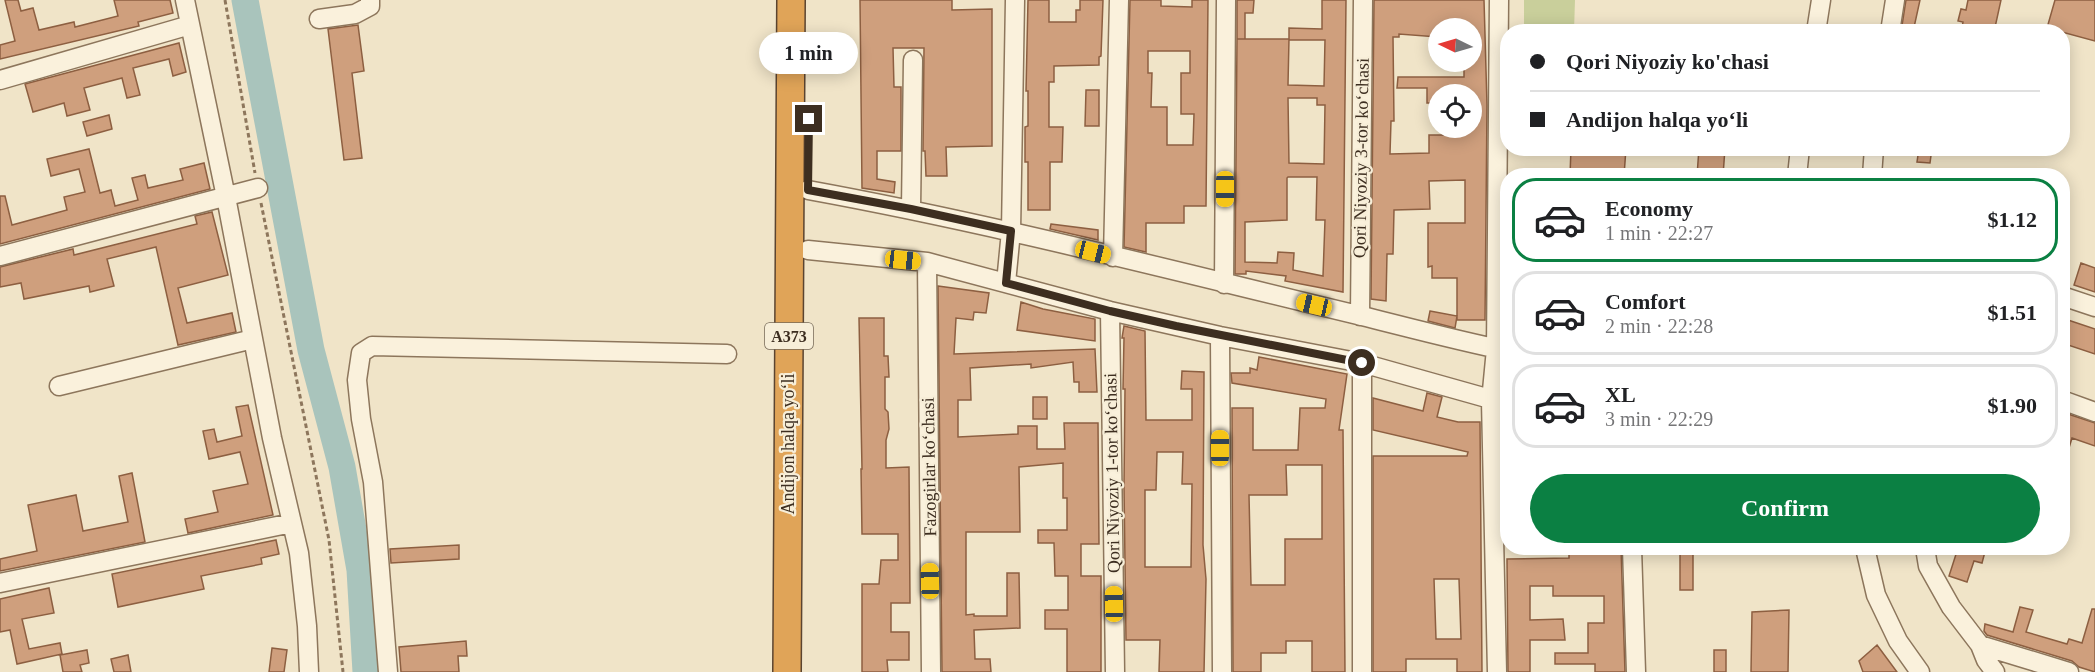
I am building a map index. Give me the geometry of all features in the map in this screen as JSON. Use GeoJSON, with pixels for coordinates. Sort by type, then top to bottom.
{"type":"FeatureCollection","features":[{"type":"Feature","properties":{"kind":"highway","name":"Andijon halqa yo‘li"},"geometry":{"type":"LineString","coordinates":[[787,672],[792,0]]}},
{"type":"Feature","properties":{"kind":"highway","name":"Andijon halqa yo‘li"},"geometry":{"type":"LineString","coordinates":[[805,672],[809,0]]}},
{"type":"Feature","properties":{"kind":"street"},"geometry":{"type":"LineString","coordinates":[[185,0],[226,197],[272,438],[299,554],[307,626],[309,672]]}},
{"type":"Feature","properties":{"kind":"street"},"geometry":{"type":"LineString","coordinates":[[319,19],[355,15],[370,6],[370,0]]}},
{"type":"Feature","properties":{"kind":"street"},"geometry":{"type":"LineString","coordinates":[[1006,283],[1011,231],[1014,0]]}},
{"type":"Feature","properties":{"kind":"street"},"geometry":{"type":"LineString","coordinates":[[1113,257],[1119,0]]}},
{"type":"Feature","properties":{"kind":"street"},"geometry":{"type":"LineString","coordinates":[[1224,284],[1226,0]]}},
{"type":"Feature","properties":{"kind":"street","name":"Qori Niyoziy 3-tor koʻchasi"},"geometry":{"type":"LineString","coordinates":[[1360,316],[1362,0]]}},
{"type":"Feature","properties":{"kind":"street"},"geometry":{"type":"LineString","coordinates":[[1499,0],[1500,117]]}},
{"type":"Feature","properties":{"kind":"street"},"geometry":{"type":"LineString","coordinates":[[1817,24],[1821,0]]}},
{"type":"Feature","properties":{"kind":"street"},"geometry":{"type":"LineString","coordinates":[[1891,24],[1895,0]]}},
{"type":"Feature","properties":{"kind":"street"},"geometry":{"type":"LineString","coordinates":[[0,80],[190,25]]}},
{"type":"Feature","properties":{"kind":"street"},"geometry":{"type":"LineString","coordinates":[[911,209],[913,60]]}},
{"type":"Feature","properties":{"kind":"street"},"geometry":{"type":"LineString","coordinates":[[0,256],[258,188]]}},
{"type":"Feature","properties":{"kind":"street"},"geometry":{"type":"LineString","coordinates":[[808,190],[1011,231],[1500,350]]}},
{"type":"Feature","properties":{"kind":"street"},"geometry":{"type":"LineString","coordinates":[[808,250],[927,262],[1110,311],[1220,336],[1362,363],[1499,402]]}},
{"type":"Feature","properties":{"kind":"street","name":"Fazogirlar koʻchasi"},"geometry":{"type":"LineString","coordinates":[[927,262],[931,672]]}},
{"type":"Feature","properties":{"kind":"street"},"geometry":{"type":"LineString","coordinates":[[2070,299],[2095,307]]}},
{"type":"Feature","properties":{"kind":"street","name":"Qori Niyoziy 1-tor koʻchasi"},"geometry":{"type":"LineString","coordinates":[[1110,311],[1115,672]]}},
{"type":"Feature","properties":{"kind":"street"},"geometry":{"type":"LineString","coordinates":[[1220,336],[1222,672]]}},
{"type":"Feature","properties":{"kind":"street"},"geometry":{"type":"LineString","coordinates":[[59,386],[253,339]]}},
{"type":"Feature","properties":{"kind":"street"},"geometry":{"type":"LineString","coordinates":[[388,672],[373,482],[361,418],[357,380],[361,353],[372,346],[727,354]]}},
{"type":"Feature","properties":{"kind":"street"},"geometry":{"type":"LineString","coordinates":[[1362,363],[1362,672]]}},
{"type":"Feature","properties":{"kind":"street"},"geometry":{"type":"LineString","coordinates":[[1497,672],[1500,385]]}},
{"type":"Feature","properties":{"kind":"street"},"geometry":{"type":"LineString","coordinates":[[2070,403],[2095,412]]}},
{"type":"Feature","properties":{"kind":"street"},"geometry":{"type":"LineString","coordinates":[[0,584],[292,523]]}},
{"type":"Feature","properties":{"kind":"street"},"geometry":{"type":"LineString","coordinates":[[1632,555],[1636,672]]}},
{"type":"Feature","properties":{"kind":"street"},"geometry":{"type":"LineString","coordinates":[[1867,555],[1876,595],[1898,641],[1920,672]]}},
{"type":"Feature","properties":{"kind":"street"},"geometry":{"type":"LineString","coordinates":[[1926,555],[1928,566],[1952,607],[1980,645],[1986,660],[1995,672]]}},
{"type":"Feature","properties":{"kind":"street"},"geometry":{"type":"LineString","coordinates":[[1980,645],[2068,672]]}},
{"type":"Feature","properties":{"kind":"path"},"geometry":{"type":"LineString","coordinates":[[225,0],[258,188],[329,540],[343,672]]}},
{"type":"Feature","properties":{"kind":"green space"},"geometry":{"type":"Polygon","coordinates":[[[1524,0],[1575,0],[1574,24],[1524,24],[1524,0]]]}},
{"type":"Feature","properties":{"kind":"building"},"geometry":{"type":"Polygon","coordinates":[[[5,0],[18,0],[21,11],[33,8],[39,30],[74,22],[75,27],[118,16],[114,0],[170,0],[173,13],[138,22],[139,26],[0,59],[0,45],[15,41],[5,0]]]}},
{"type":"Feature","properties":{"kind":"building"},"geometry":{"type":"Polygon","coordinates":[[[860,0],[952,0],[952,10],[992,9],[992,146],[946,147],[947,176],[926,176],[925,151],[923,151],[924,48],[893,48],[894,87],[901,87],[901,151],[877,151],[877,179],[895,182],[894,193],[862,188],[860,0]]]}},
{"type":"Feature","properties":{"kind":"building"},"geometry":{"type":"Polygon","coordinates":[[[1028,0],[1049,0],[1049,22],[1076,22],[1076,10],[1080,10],[1080,0],[1103,0],[1099,65],[1054,66],[1054,82],[1049,82],[1049,127],[1063,127],[1062,162],[1050,162],[1050,210],[1028,210],[1025,127],[1028,126],[1028,91],[1026,91],[1028,0]]]}},
{"type":"Feature","properties":{"kind":"building"},"geometry":{"type":"Polygon","coordinates":[[[1130,0],[1161,0],[1161,6],[1192,7],[1192,0],[1208,0],[1206,206],[1184,206],[1184,223],[1146,223],[1146,252],[1124,247],[1130,0]],[[1148,51],[1148,73],[1152,73],[1151,107],[1167,107],[1167,145],[1193,145],[1194,114],[1181,114],[1181,73],[1190,73],[1190,51],[1148,51]]]}},
{"type":"Feature","properties":{"kind":"building"},"geometry":{"type":"Polygon","coordinates":[[[1237,0],[1254,0],[1253,13],[1245,13],[1245,39],[1237,39],[1237,0]]]}},
{"type":"Feature","properties":{"kind":"building"},"geometry":{"type":"Polygon","coordinates":[[[1322,0],[1346,0],[1343,292],[1285,281],[1286,276],[1246,271],[1246,274],[1235,274],[1237,39],[1289,39],[1289,28],[1322,29],[1322,0]],[[1289,40],[1288,85],[1324,86],[1325,40],[1289,40]],[[1288,98],[1289,163],[1324,164],[1325,105],[1317,105],[1317,98],[1288,98]],[[1288,177],[1287,220],[1245,222],[1245,262],[1277,263],[1278,252],[1294,253],[1293,270],[1323,276],[1325,220],[1316,220],[1317,177],[1288,177]]]}},
{"type":"Feature","properties":{"kind":"building"},"geometry":{"type":"Polygon","coordinates":[[[1374,0],[1484,0],[1487,105],[1485,320],[1457,320],[1457,278],[1432,278],[1432,266],[1428,267],[1428,223],[1465,223],[1465,180],[1429,181],[1430,209],[1394,210],[1393,254],[1387,254],[1386,301],[1371,299],[1374,0]]]}},
{"type":"Feature","properties":{"kind":"building"},"geometry":{"type":"Polygon","coordinates":[[[1906,0],[1920,0],[1915,24],[1902,24],[1906,0]]]}},
{"type":"Feature","properties":{"kind":"building"},"geometry":{"type":"Polygon","coordinates":[[[1968,0],[2001,0],[1996,24],[1963,24],[1963,22],[1958,21],[1961,9],[1966,10],[1968,0]]]}},
{"type":"Feature","properties":{"kind":"building"},"geometry":{"type":"Polygon","coordinates":[[[2055,0],[2095,0],[2095,41],[2070,34],[2070,24],[2048,24],[2055,0]]]}},
{"type":"Feature","properties":{"kind":"building"},"geometry":{"type":"Polygon","coordinates":[[[358,25],[364,71],[352,73],[362,158],[344,160],[328,29],[358,25]]]}},
{"type":"Feature","properties":{"kind":"building"},"geometry":{"type":"Polygon","coordinates":[[[179,43],[186,72],[173,76],[169,59],[133,68],[140,95],[127,98],[122,78],[84,88],[90,110],[67,116],[64,103],[33,112],[25,84],[179,43]]]}},
{"type":"Feature","properties":{"kind":"building"},"geometry":{"type":"Polygon","coordinates":[[[1086,90],[1099,90],[1099,126],[1085,126],[1086,90]]]}},
{"type":"Feature","properties":{"kind":"building"},"geometry":{"type":"Polygon","coordinates":[[[109,115],[112,129],[87,136],[83,122],[109,115]]]}},
{"type":"Feature","properties":{"kind":"building"},"geometry":{"type":"Polygon","coordinates":[[[89,149],[100,193],[111,190],[115,206],[138,200],[132,178],[145,175],[148,188],[183,180],[180,169],[204,163],[210,189],[0,244],[0,196],[5,196],[12,225],[67,210],[64,197],[85,192],[79,169],[51,176],[47,159],[89,149]]]}},
{"type":"Feature","properties":{"kind":"building"},"geometry":{"type":"Polygon","coordinates":[[[1571,156],[1625,156],[1625,168],[1570,168],[1571,156]]]}},
{"type":"Feature","properties":{"kind":"building"},"geometry":{"type":"Polygon","coordinates":[[[1698,156],[1724,156],[1724,168],[1698,168],[1698,156]]]}},
{"type":"Feature","properties":{"kind":"building"},"geometry":{"type":"Polygon","coordinates":[[[1918,156],[1931,156],[1930,163],[1917,162],[1918,156]]]}},
{"type":"Feature","properties":{"kind":"building"},"geometry":{"type":"Polygon","coordinates":[[[212,212],[228,275],[178,288],[187,323],[232,313],[236,332],[178,345],[156,247],[107,259],[114,286],[90,292],[89,286],[24,299],[21,283],[0,287],[0,267],[73,249],[74,255],[197,224],[195,216],[212,212]]]}},
{"type":"Feature","properties":{"kind":"building"},"geometry":{"type":"Polygon","coordinates":[[[1051,224],[1098,230],[1098,240],[1050,229],[1051,224]]]}},
{"type":"Feature","properties":{"kind":"building"},"geometry":{"type":"Polygon","coordinates":[[[2081,263],[2095,268],[2095,292],[2074,285],[2081,263]]]}},
{"type":"Feature","properties":{"kind":"building"},"geometry":{"type":"Polygon","coordinates":[[[938,286],[989,293],[986,313],[974,312],[973,320],[956,318],[954,354],[1095,349],[1097,392],[1079,392],[1079,382],[1074,382],[1073,362],[1031,368],[1031,364],[970,368],[971,400],[958,400],[958,437],[1018,434],[1018,426],[1037,426],[1037,449],[1065,449],[1064,423],[1098,423],[1099,544],[1081,544],[1081,576],[1101,576],[1101,672],[1067,672],[1067,629],[1045,629],[1045,610],[1068,610],[1068,576],[1055,576],[1054,543],[1038,543],[1038,530],[1067,530],[1067,498],[1063,498],[1063,463],[1019,467],[1020,532],[966,532],[966,615],[1007,616],[1007,573],[1019,573],[1020,628],[974,630],[975,659],[990,659],[991,672],[942,672],[938,286]]]}},
{"type":"Feature","properties":{"kind":"building"},"geometry":{"type":"Polygon","coordinates":[[[1021,302],[1043,309],[1095,319],[1095,341],[1017,330],[1021,302]]]}},
{"type":"Feature","properties":{"kind":"building"},"geometry":{"type":"Polygon","coordinates":[[[1430,311],[1457,316],[1455,328],[1428,321],[1430,311]]]}},
{"type":"Feature","properties":{"kind":"building"},"geometry":{"type":"Polygon","coordinates":[[[859,318],[884,318],[884,356],[888,356],[889,377],[885,377],[885,409],[888,412],[889,429],[886,440],[886,468],[909,467],[910,603],[891,603],[891,632],[909,632],[909,660],[887,660],[888,672],[862,672],[862,584],[879,584],[881,560],[898,560],[898,534],[862,534],[859,318]]]}},
{"type":"Feature","properties":{"kind":"building"},"geometry":{"type":"Polygon","coordinates":[[[2070,321],[2095,329],[2095,354],[2070,346],[2070,321]]]}},
{"type":"Feature","properties":{"kind":"building"},"geometry":{"type":"Polygon","coordinates":[[[1124,326],[1145,331],[1146,420],[1192,420],[1192,389],[1181,389],[1182,371],[1204,372],[1203,545],[1206,579],[1204,672],[1159,672],[1160,640],[1126,640],[1125,389],[1123,389],[1124,338],[1122,338],[1124,326]],[[1157,452],[1156,490],[1145,490],[1145,567],[1191,567],[1192,484],[1182,484],[1183,452],[1157,452]]]}},
{"type":"Feature","properties":{"kind":"building"},"geometry":{"type":"Polygon","coordinates":[[[1259,357],[1347,374],[1339,430],[1343,430],[1345,672],[1312,672],[1312,641],[1286,641],[1286,653],[1261,653],[1261,672],[1233,672],[1232,408],[1253,408],[1253,450],[1298,450],[1300,408],[1325,408],[1326,399],[1232,383],[1231,373],[1250,373],[1250,368],[1257,370],[1259,357]],[[1286,465],[1287,495],[1249,495],[1251,585],[1285,585],[1285,539],[1322,539],[1322,465],[1286,465]]]}},
{"type":"Feature","properties":{"kind":"building"},"geometry":{"type":"Polygon","coordinates":[[[1427,393],[1442,397],[1437,417],[1458,422],[1480,422],[1482,672],[1457,672],[1457,659],[1406,659],[1406,672],[1373,672],[1373,456],[1467,456],[1468,452],[1373,430],[1373,398],[1423,411],[1427,393]],[[1434,579],[1436,639],[1461,639],[1459,579],[1434,579]]]}},
{"type":"Feature","properties":{"kind":"building"},"geometry":{"type":"Polygon","coordinates":[[[1033,397],[1047,397],[1047,419],[1033,419],[1033,397]]]}},
{"type":"Feature","properties":{"kind":"building"},"geometry":{"type":"Polygon","coordinates":[[[248,405],[273,515],[188,533],[185,519],[218,512],[213,491],[248,484],[240,452],[209,459],[203,431],[214,429],[217,442],[242,436],[236,407],[248,405]]]}},
{"type":"Feature","properties":{"kind":"building"},"geometry":{"type":"Polygon","coordinates":[[[2070,415],[2095,423],[2095,446],[2072,438],[2070,445],[2070,415]]]}},
{"type":"Feature","properties":{"kind":"building"},"geometry":{"type":"Polygon","coordinates":[[[132,473],[145,542],[0,571],[0,559],[37,551],[28,505],[76,495],[83,531],[128,522],[119,476],[132,473]]]}},
{"type":"Feature","properties":{"kind":"building"},"geometry":{"type":"Polygon","coordinates":[[[276,540],[279,554],[261,558],[262,564],[201,576],[204,589],[118,607],[112,574],[276,540]]]}},
{"type":"Feature","properties":{"kind":"building"},"geometry":{"type":"Polygon","coordinates":[[[459,545],[459,559],[391,563],[390,549],[459,545]]]}},
{"type":"Feature","properties":{"kind":"building"},"geometry":{"type":"Polygon","coordinates":[[[1569,555],[1621,555],[1625,672],[1595,672],[1595,664],[1555,664],[1555,653],[1588,653],[1588,623],[1604,623],[1604,596],[1553,596],[1553,586],[1530,586],[1530,620],[1563,619],[1565,640],[1530,640],[1530,672],[1508,672],[1507,559],[1569,558],[1569,555]]]}},
{"type":"Feature","properties":{"kind":"building"},"geometry":{"type":"Polygon","coordinates":[[[1680,555],[1693,555],[1693,590],[1680,590],[1680,555]]]}},
{"type":"Feature","properties":{"kind":"building"},"geometry":{"type":"Polygon","coordinates":[[[1956,555],[1984,555],[1982,563],[1974,561],[1967,582],[1949,576],[1956,555]]]}},
{"type":"Feature","properties":{"kind":"building"},"geometry":{"type":"Polygon","coordinates":[[[49,588],[54,613],[22,619],[29,649],[60,643],[62,654],[17,664],[10,630],[0,632],[0,599],[49,588]]]}},
{"type":"Feature","properties":{"kind":"building"},"geometry":{"type":"Polygon","coordinates":[[[2020,607],[2033,610],[2026,632],[2067,644],[2069,639],[2082,643],[2092,609],[2095,609],[2095,672],[2079,667],[2072,661],[1987,635],[1984,631],[1985,624],[2013,632],[2020,607]]]}},
{"type":"Feature","properties":{"kind":"building"},"geometry":{"type":"Polygon","coordinates":[[[1789,610],[1788,672],[1751,672],[1752,612],[1789,610]]]}},
{"type":"Feature","properties":{"kind":"building"},"geometry":{"type":"Polygon","coordinates":[[[466,641],[467,656],[458,656],[459,672],[401,672],[399,647],[466,641]]]}},
{"type":"Feature","properties":{"kind":"building"},"geometry":{"type":"Polygon","coordinates":[[[1877,645],[1897,672],[1863,672],[1859,661],[1877,645]]]}},
{"type":"Feature","properties":{"kind":"building"},"geometry":{"type":"Polygon","coordinates":[[[272,648],[287,650],[284,672],[269,672],[272,648]]]}},
{"type":"Feature","properties":{"kind":"building"},"geometry":{"type":"Polygon","coordinates":[[[87,650],[89,663],[80,665],[82,672],[63,672],[60,655],[87,650]]]}},
{"type":"Feature","properties":{"kind":"building"},"geometry":{"type":"Polygon","coordinates":[[[1714,650],[1726,650],[1726,672],[1714,672],[1714,650]]]}},
{"type":"Feature","properties":{"kind":"building"},"geometry":{"type":"Polygon","coordinates":[[[128,655],[131,672],[114,672],[111,659],[128,655]]]}},
{"type":"Feature","properties":{"kind":"waterway"},"geometry":{"type":"LineString","coordinates":[[245,0],[311,350],[342,467],[360,570],[366,672]]}},
{"type":"Feature","properties":{"kind":"route"},"geometry":{"type":"LineString","coordinates":[[809,119],[808,190],[1011,231],[1006,283],[1110,311],[1220,336],[1362,363]]}}]}
